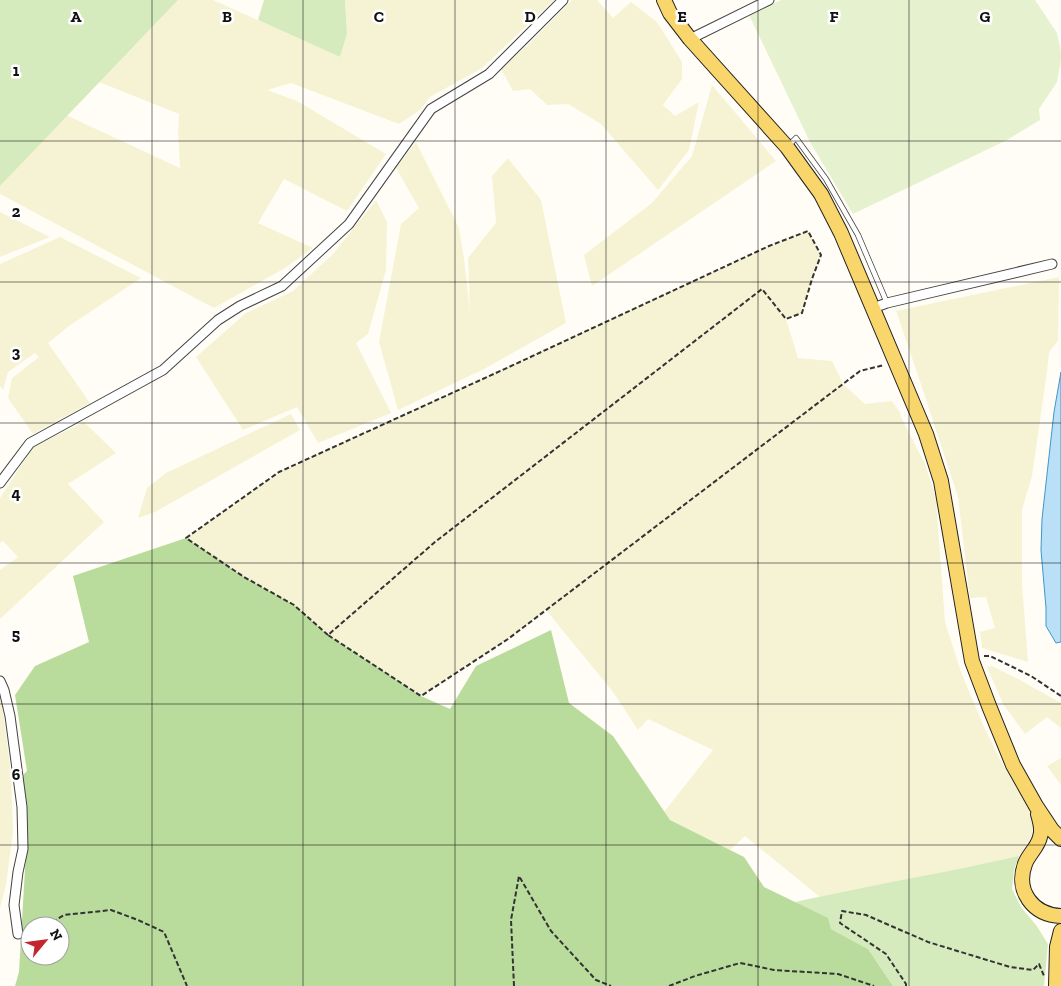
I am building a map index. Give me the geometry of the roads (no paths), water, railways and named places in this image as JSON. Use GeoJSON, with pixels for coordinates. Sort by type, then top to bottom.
{"type":"FeatureCollection","features":[{"type":"Feature","properties":{"kind":"main road"},"geometry":{"type":"LineString","coordinates":[[664,0],[670,13],[690,39],[787,147],[821,194],[842,233],[926,434],[941,482],[971,656],[989,706],[1013,765],[1036,806],[1061,840],[1042,845],[1032,853]]}},
{"type":"Feature","properties":{"kind":"main road"},"geometry":{"type":"LineString","coordinates":[[1036,806],[1042,826],[1040,838],[1025,862],[1022,886],[1032,904],[1045,913],[1061,916]]}},
{"type":"Feature","properties":{"kind":"main road"},"geometry":{"type":"LineString","coordinates":[[1045,913],[1052,926],[1058,947]]}},
{"type":"Feature","properties":{"kind":"main road"},"geometry":{"type":"LineString","coordinates":[[1050,982],[1061,931]]}},
{"type":"Feature","properties":{"kind":"street"},"geometry":{"type":"LineString","coordinates":[[0,483],[30,443],[163,370],[218,320],[240,306],[282,286],[349,224],[431,109],[489,74],[563,0]]}},
{"type":"Feature","properties":{"kind":"street"},"geometry":{"type":"LineString","coordinates":[[690,39],[769,0]]}},
{"type":"Feature","properties":{"kind":"street"},"geometry":{"type":"LineString","coordinates":[[873,308],[887,302],[1052,264]]}},
{"type":"Feature","properties":{"kind":"street"},"geometry":{"type":"LineString","coordinates":[[0,681],[10,716],[22,807],[23,850],[14,905],[18,934]]}},
{"type":"Feature","properties":{"kind":"lane"},"geometry":{"type":"LineString","coordinates":[[787,147],[796,138],[826,179],[858,234],[887,302]]}},
{"type":"Feature","properties":{"kind":"water"},"geometry":{"type":"Polygon","coordinates":[[[1061,372],[1061,642],[1056,643],[1046,626],[1041,550],[1042,519],[1054,412],[1061,372]]]}}]}
